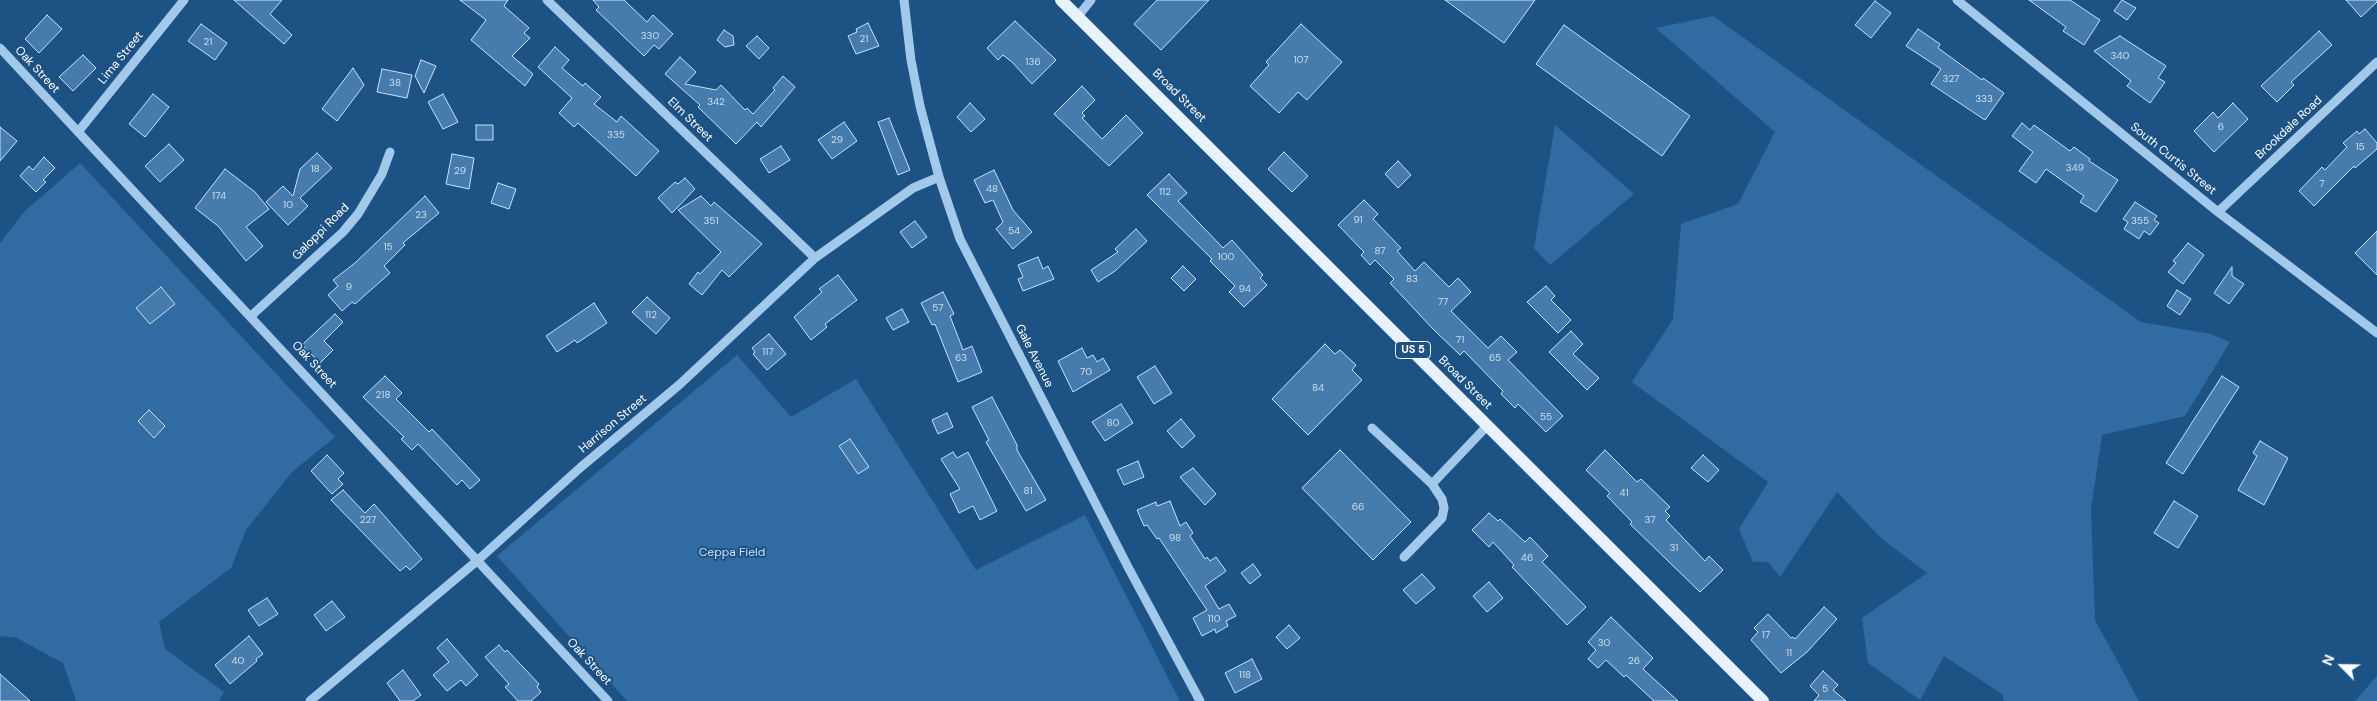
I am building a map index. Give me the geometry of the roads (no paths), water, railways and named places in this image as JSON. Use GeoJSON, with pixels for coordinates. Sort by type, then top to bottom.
{"type":"FeatureCollection","features":[{"type":"Feature","properties":{"kind":"main road","name":"Broad Street"},"geometry":{"type":"LineString","coordinates":[[1061,0],[1763,701]]}},
{"type":"Feature","properties":{"kind":"street","name":"Lima Street"},"geometry":{"type":"LineString","coordinates":[[78,132],[184,0]]}},
{"type":"Feature","properties":{"kind":"street","name":"Elm Street"},"geometry":{"type":"LineString","coordinates":[[548,0],[815,258]]}},
{"type":"Feature","properties":{"kind":"street","name":"Gale Avenue"},"geometry":{"type":"LineString","coordinates":[[904,0],[911,60],[939,176],[960,239],[1128,567],[1200,701]]}},
{"type":"Feature","properties":{"kind":"street"},"geometry":{"type":"LineString","coordinates":[[1079,16],[1091,0]]}},
{"type":"Feature","properties":{"kind":"street","name":"South Curtis Street"},"geometry":{"type":"LineString","coordinates":[[1957,0],[2218,212],[2377,333]]}},
{"type":"Feature","properties":{"kind":"street","name":"Oak Street"},"geometry":{"type":"LineString","coordinates":[[0,48],[608,701]]}},
{"type":"Feature","properties":{"kind":"street","name":"Brookdale Road"},"geometry":{"type":"LineString","coordinates":[[2218,212],[2377,62]]}},
{"type":"Feature","properties":{"kind":"street","name":"Galoppi Road"},"geometry":{"type":"LineString","coordinates":[[251,316],[343,232],[358,214],[382,174],[390,152]]}},
{"type":"Feature","properties":{"kind":"street","name":"Harrison Street"},"geometry":{"type":"LineString","coordinates":[[310,701],[478,560],[581,467],[724,345],[815,258],[897,198],[939,176]]}},
{"type":"Feature","properties":{"kind":"street"},"geometry":{"type":"LineString","coordinates":[[1432,484],[1488,425]]}},
{"type":"Feature","properties":{"kind":"street"},"geometry":{"type":"LineString","coordinates":[[1372,428],[1432,484],[1442,499],[1444,508],[1442,518],[1404,557]]}},
{"type":"Feature","properties":{"kind":"park label","name":"Ceppa Field"},"geometry":{"type":"Point","coordinates":[732,553]}}]}
